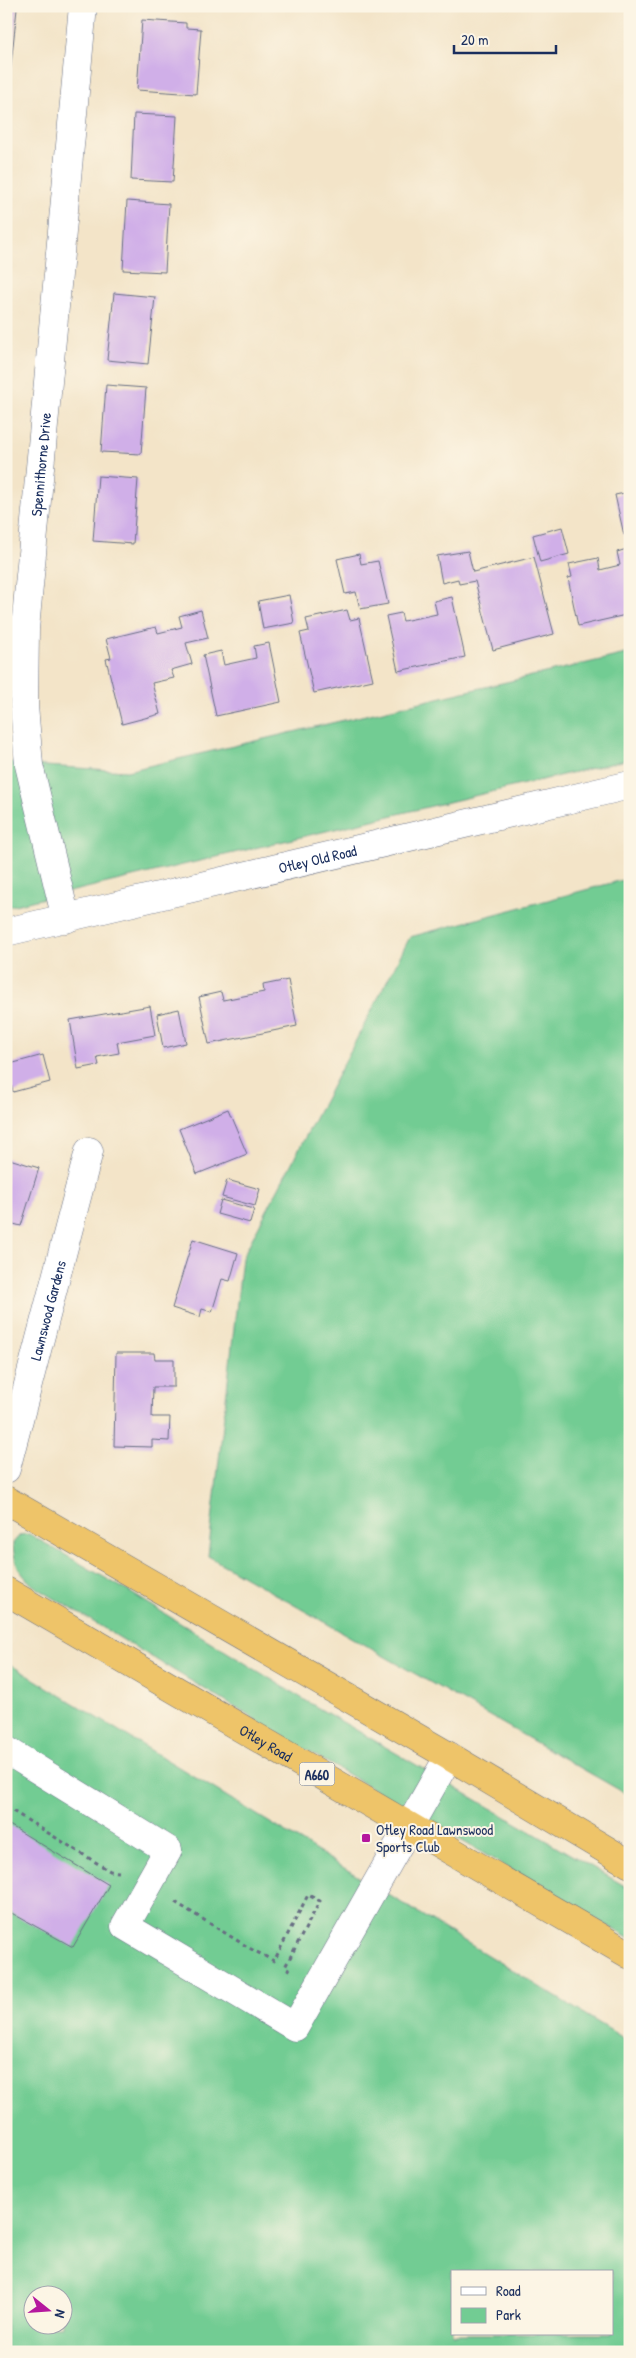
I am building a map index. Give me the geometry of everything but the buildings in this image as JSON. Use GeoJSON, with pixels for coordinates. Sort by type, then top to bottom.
{"type":"FeatureCollection","features":[{"type":"Feature","properties":{"kind":"highway"},"geometry":{"type":"LineString","coordinates":[[6,1500],[450,1756],[630,1864]]}},
{"type":"Feature","properties":{"kind":"highway","name":"Otley Road"},"geometry":{"type":"LineString","coordinates":[[6,1591],[630,1955]]}},
{"type":"Feature","properties":{"kind":"street","name":"Spennithorne Drive"},"geometry":{"type":"LineString","coordinates":[[66,919],[15,706],[25,629],[83,6]]}},
{"type":"Feature","properties":{"kind":"street","name":"Otley Old Road"},"geometry":{"type":"LineString","coordinates":[[6,932],[630,785]]}},
{"type":"Feature","properties":{"kind":"street","name":"Lawnswood Gardens"},"geometry":{"type":"LineString","coordinates":[[6,1469],[89,1151]]}},
{"type":"Feature","properties":{"kind":"street"},"geometry":{"type":"LineString","coordinates":[[6,1750],[168,1850],[125,1926],[295,2027],[450,1756]]}},
{"type":"Feature","properties":{"kind":"path"},"geometry":{"type":"LineString","coordinates":[[6,1808],[110,1871],[128,1874],[149,1885],[251,1949],[274,1961],[308,1895],[320,1901],[284,1967],[319,1985]]}},
{"type":"Feature","properties":{"kind":"green space"},"geometry":{"type":"Polygon","coordinates":[[[630,653],[630,759],[6,907],[6,761],[29,765],[127,771],[630,653]]]}},
{"type":"Feature","properties":{"kind":"green space"},"geometry":{"type":"Polygon","coordinates":[[[630,878],[630,1796],[208,1556],[242,1258],[410,937],[630,878]]]}},
{"type":"Feature","properties":{"kind":"green space"},"geometry":{"type":"Polygon","coordinates":[[[29,1534],[128,1591],[308,1702],[630,1889],[630,1939],[289,1740],[34,1586],[18,1567],[13,1543],[20,1535],[29,1534]]]}},
{"type":"Feature","properties":{"kind":"green space"},"geometry":{"type":"Polygon","coordinates":[[[6,1662],[630,2042],[630,2352],[6,2352],[6,1662]]]}},
{"type":"Feature","properties":{"kind":"place","name":"Otley Road Lawnswood Sports Club"},"geometry":{"type":"Point","coordinates":[366,1838]}}]}
